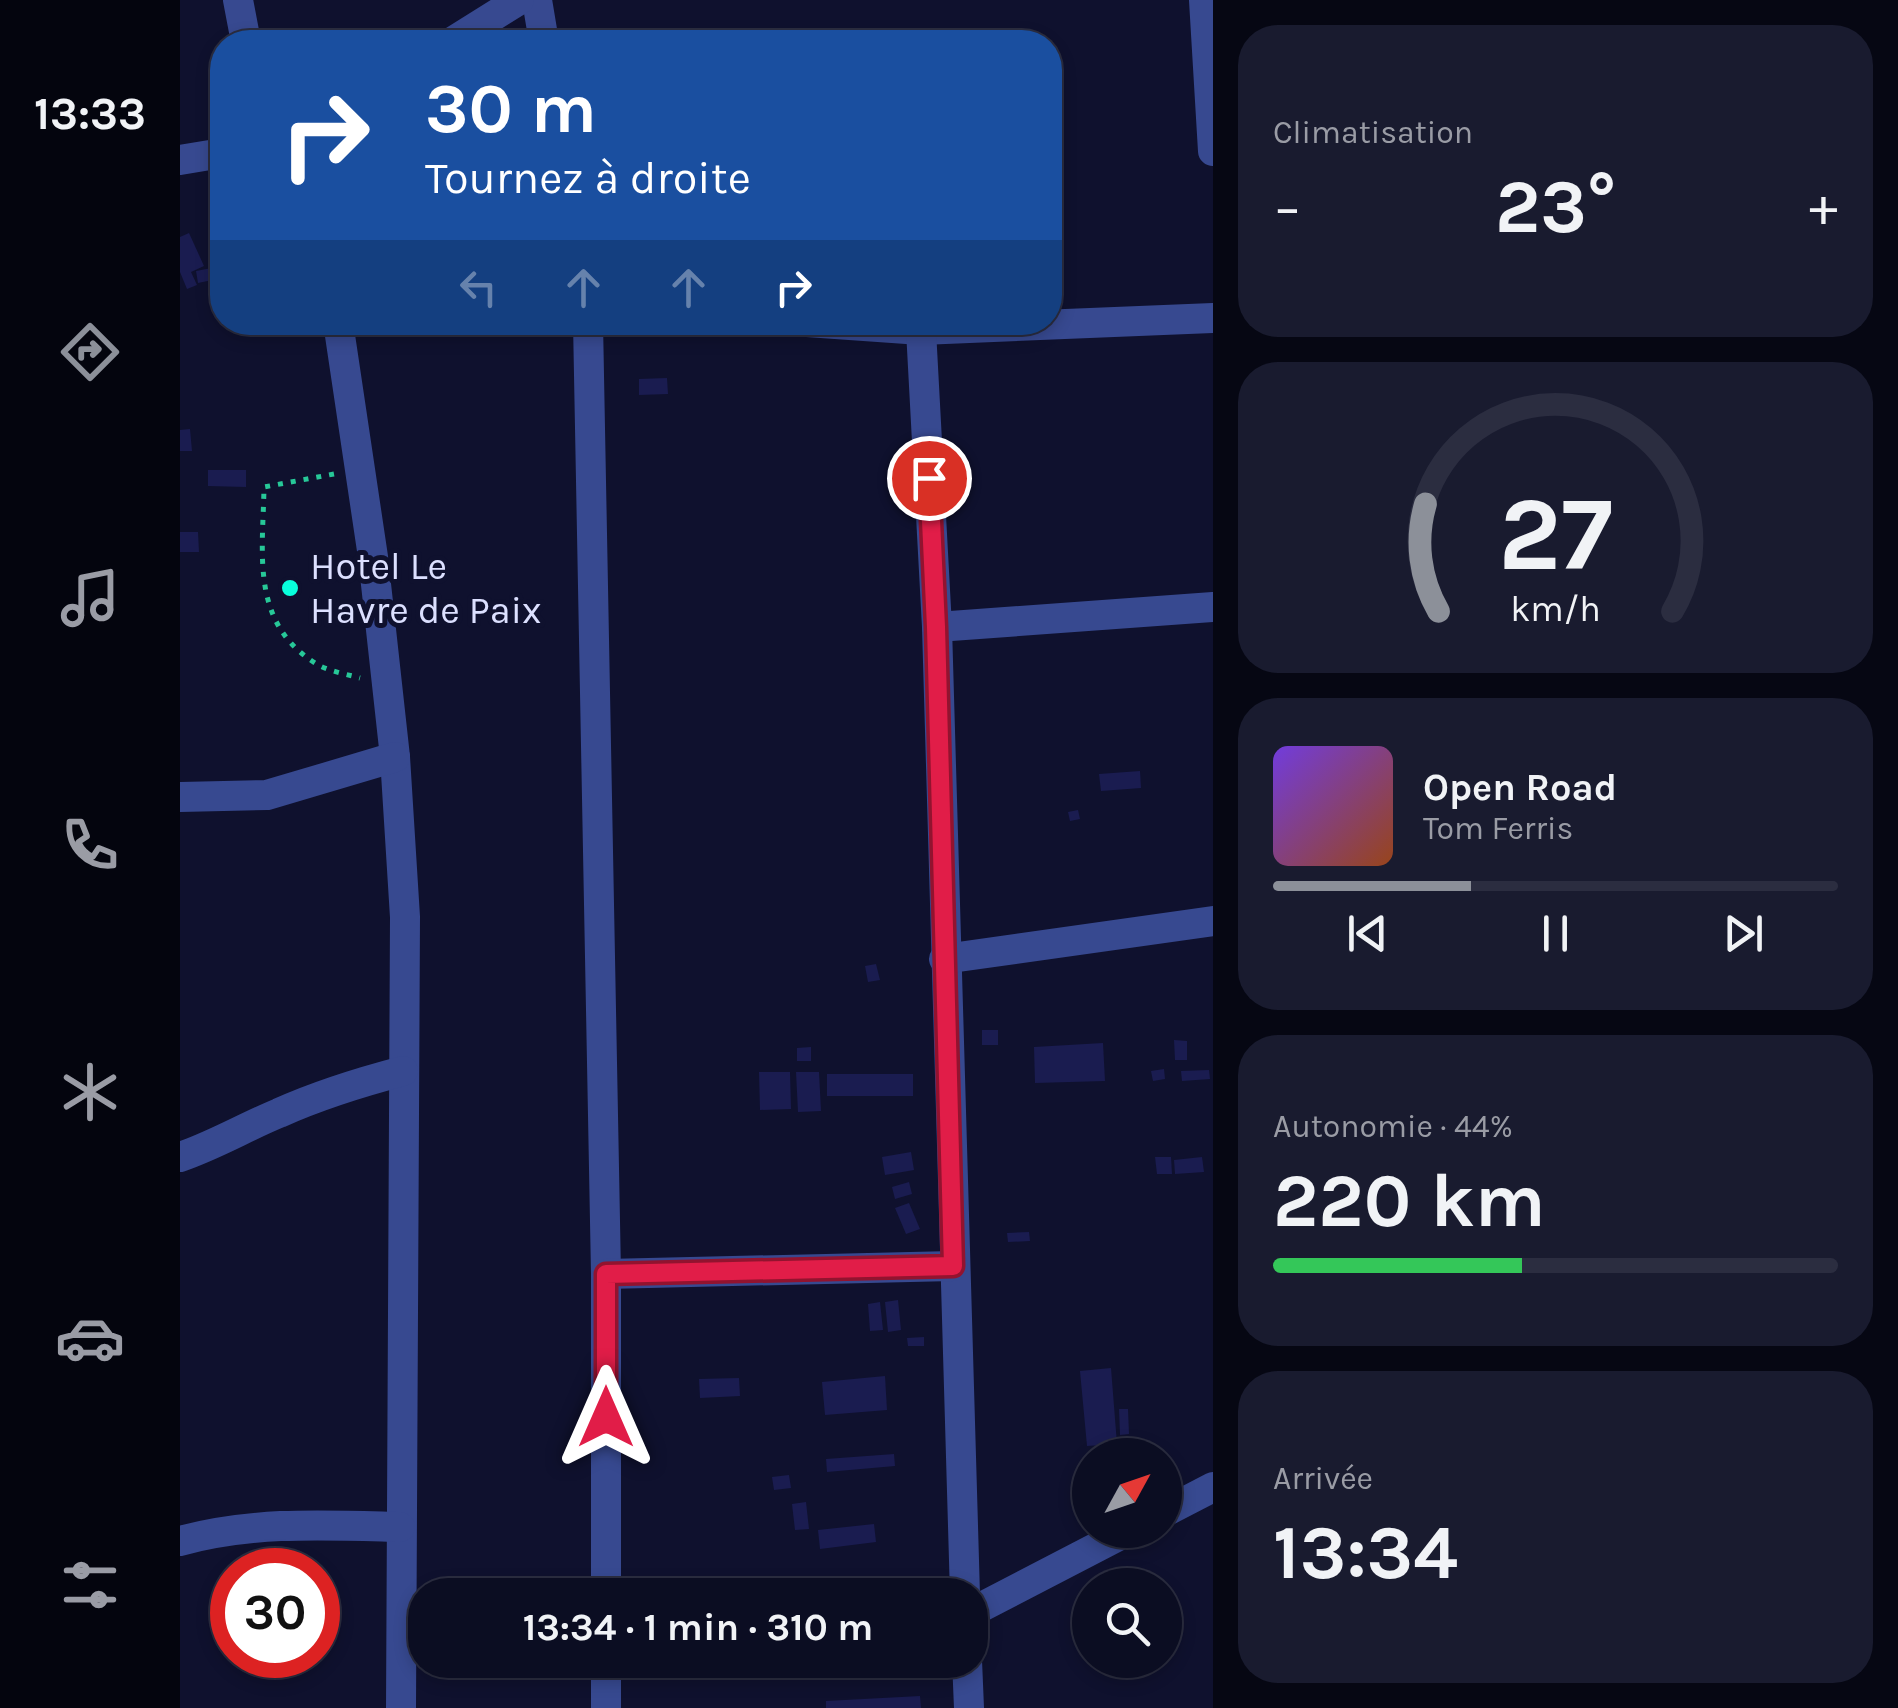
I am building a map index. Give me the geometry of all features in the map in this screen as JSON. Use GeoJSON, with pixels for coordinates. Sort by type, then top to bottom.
{"type":"FeatureCollection","features":[{"type":"Feature","properties":{"kind":"street"},"geometry":{"type":"LineString","coordinates":[[238,0],[244,30]]}},
{"type":"Feature","properties":{"kind":"street"},"geometry":{"type":"LineString","coordinates":[[471,30],[519,0]]}},
{"type":"Feature","properties":{"kind":"street"},"geometry":{"type":"LineString","coordinates":[[538,0],[542,30]]}},
{"type":"Feature","properties":{"kind":"street"},"geometry":{"type":"LineString","coordinates":[[1204,0],[1213,151]]}},
{"type":"Feature","properties":{"kind":"street"},"geometry":{"type":"LineString","coordinates":[[180,160],[210,154]]}},
{"type":"Feature","properties":{"kind":"street"},"geometry":{"type":"LineString","coordinates":[[1062,324],[1213,318]]}},
{"type":"Feature","properties":{"kind":"street"},"geometry":{"type":"LineString","coordinates":[[340,335],[373,557],[395,757],[404,917],[401,1708]]}},
{"type":"Feature","properties":{"kind":"street"},"geometry":{"type":"LineString","coordinates":[[588,335],[606,1274],[606,1578]]}},
{"type":"Feature","properties":{"kind":"street"},"geometry":{"type":"LineString","coordinates":[[921,335],[936,627],[964,1578]]}},
{"type":"Feature","properties":{"kind":"street"},"geometry":{"type":"LineString","coordinates":[[936,627],[1213,607]]}},
{"type":"Feature","properties":{"kind":"street"},"geometry":{"type":"LineString","coordinates":[[180,797],[267,795],[395,757]]}},
{"type":"Feature","properties":{"kind":"street"},"geometry":{"type":"LineString","coordinates":[[944,959],[1213,920]]}},
{"type":"Feature","properties":{"kind":"street"},"geometry":{"type":"LineString","coordinates":[[180,1157],[214,1146],[279,1113],[403,1070]]}},
{"type":"Feature","properties":{"kind":"street"},"geometry":{"type":"LineString","coordinates":[[606,1274],[953,1266]]}},
{"type":"Feature","properties":{"kind":"street"},"geometry":{"type":"LineString","coordinates":[[1182,1503],[1213,1487]]}},
{"type":"Feature","properties":{"kind":"street"},"geometry":{"type":"LineString","coordinates":[[180,1542],[210,1533],[282,1524],[400,1527]]}},
{"type":"Feature","properties":{"kind":"street"},"geometry":{"type":"LineString","coordinates":[[988,1604],[1095,1548]]}},
{"type":"Feature","properties":{"kind":"street"},"geometry":{"type":"LineString","coordinates":[[606,1678],[606,1708]]}},
{"type":"Feature","properties":{"kind":"street"},"geometry":{"type":"LineString","coordinates":[[968,1678],[969,1708]]}},
{"type":"Feature","properties":{"kind":"path"},"geometry":{"type":"LineString","coordinates":[[359,469],[264,487],[263,591],[282,634],[317,665],[386,686]]}},
{"type":"Feature","properties":{"kind":"building"},"geometry":{"type":"Polygon","coordinates":[[[189,233],[204,266],[191,272],[197,285],[187,289],[180,272],[180,237],[189,233]]]}},
{"type":"Feature","properties":{"kind":"building"},"geometry":{"type":"Polygon","coordinates":[[[210,268],[210,280],[198,283],[196,271],[210,268]]]}},
{"type":"Feature","properties":{"kind":"building"},"geometry":{"type":"Polygon","coordinates":[[[667,378],[668,394],[639,395],[639,379],[667,378]]]}},
{"type":"Feature","properties":{"kind":"building"},"geometry":{"type":"Polygon","coordinates":[[[190,429],[192,451],[180,451],[180,430],[190,429]]]}},
{"type":"Feature","properties":{"kind":"building"},"geometry":{"type":"Polygon","coordinates":[[[208,470],[246,470],[246,487],[208,486],[208,470]]]}},
{"type":"Feature","properties":{"kind":"building"},"geometry":{"type":"Polygon","coordinates":[[[180,532],[198,532],[199,552],[180,552],[180,532]]]}},
{"type":"Feature","properties":{"kind":"building"},"geometry":{"type":"Polygon","coordinates":[[[1140,771],[1141,788],[1101,791],[1099,774],[1140,771]]]}},
{"type":"Feature","properties":{"kind":"building"},"geometry":{"type":"Polygon","coordinates":[[[1078,810],[1080,819],[1070,821],[1068,812],[1078,810]]]}},
{"type":"Feature","properties":{"kind":"building"},"geometry":{"type":"Polygon","coordinates":[[[876,964],[880,980],[868,982],[865,966],[876,964]]]}},
{"type":"Feature","properties":{"kind":"building"},"geometry":{"type":"Polygon","coordinates":[[[982,1030],[998,1030],[998,1045],[982,1045],[982,1030]]]}},
{"type":"Feature","properties":{"kind":"building"},"geometry":{"type":"Polygon","coordinates":[[[1174,1040],[1187,1041],[1187,1060],[1175,1060],[1174,1040]]]}},
{"type":"Feature","properties":{"kind":"building"},"geometry":{"type":"Polygon","coordinates":[[[1103,1043],[1105,1081],[1035,1083],[1034,1047],[1103,1043]]]}},
{"type":"Feature","properties":{"kind":"building"},"geometry":{"type":"Polygon","coordinates":[[[811,1047],[811,1061],[797,1061],[797,1048],[811,1047]]]}},
{"type":"Feature","properties":{"kind":"building"},"geometry":{"type":"Polygon","coordinates":[[[1164,1069],[1165,1079],[1153,1081],[1151,1071],[1164,1069]]]}},
{"type":"Feature","properties":{"kind":"building"},"geometry":{"type":"Polygon","coordinates":[[[1209,1070],[1210,1079],[1182,1081],[1181,1071],[1209,1070]]]}},
{"type":"Feature","properties":{"kind":"building"},"geometry":{"type":"Polygon","coordinates":[[[759,1072],[790,1072],[791,1109],[760,1110],[759,1072]]]}},
{"type":"Feature","properties":{"kind":"building"},"geometry":{"type":"Polygon","coordinates":[[[796,1072],[819,1072],[821,1111],[798,1112],[796,1072]]]}},
{"type":"Feature","properties":{"kind":"building"},"geometry":{"type":"Polygon","coordinates":[[[827,1074],[913,1074],[913,1096],[827,1096],[827,1074]]]}},
{"type":"Feature","properties":{"kind":"building"},"geometry":{"type":"Polygon","coordinates":[[[911,1152],[914,1170],[885,1175],[882,1157],[911,1152]]]}},
{"type":"Feature","properties":{"kind":"building"},"geometry":{"type":"Polygon","coordinates":[[[1155,1157],[1171,1157],[1172,1174],[1157,1174],[1155,1157]]]}},
{"type":"Feature","properties":{"kind":"building"},"geometry":{"type":"Polygon","coordinates":[[[1202,1157],[1204,1172],[1175,1174],[1174,1160],[1202,1157]]]}},
{"type":"Feature","properties":{"kind":"building"},"geometry":{"type":"Polygon","coordinates":[[[909,1182],[912,1194],[895,1199],[892,1187],[909,1182]]]}},
{"type":"Feature","properties":{"kind":"building"},"geometry":{"type":"Polygon","coordinates":[[[909,1203],[920,1229],[906,1234],[895,1208],[909,1203]]]}},
{"type":"Feature","properties":{"kind":"building"},"geometry":{"type":"Polygon","coordinates":[[[1029,1232],[1030,1241],[1008,1242],[1007,1233],[1029,1232]]]}},
{"type":"Feature","properties":{"kind":"building"},"geometry":{"type":"Polygon","coordinates":[[[898,1300],[901,1330],[888,1332],[885,1302],[898,1300]]]}},
{"type":"Feature","properties":{"kind":"building"},"geometry":{"type":"Polygon","coordinates":[[[880,1302],[883,1330],[870,1331],[868,1304],[880,1302]]]}},
{"type":"Feature","properties":{"kind":"building"},"geometry":{"type":"Polygon","coordinates":[[[924,1337],[924,1346],[908,1346],[907,1338],[924,1337]]]}},
{"type":"Feature","properties":{"kind":"building"},"geometry":{"type":"Polygon","coordinates":[[[1111,1368],[1117,1438],[1086,1438],[1080,1371],[1111,1368]]]}},
{"type":"Feature","properties":{"kind":"building"},"geometry":{"type":"Polygon","coordinates":[[[885,1376],[887,1410],[825,1415],[822,1382],[885,1376]]]}},
{"type":"Feature","properties":{"kind":"building"},"geometry":{"type":"Polygon","coordinates":[[[739,1378],[740,1396],[700,1398],[699,1379],[739,1378]]]}},
{"type":"Feature","properties":{"kind":"building"},"geometry":{"type":"Polygon","coordinates":[[[1119,1409],[1128,1409],[1129,1434],[1120,1435],[1119,1409]]]}},
{"type":"Feature","properties":{"kind":"building"},"geometry":{"type":"Polygon","coordinates":[[[894,1454],[895,1466],[827,1472],[826,1459],[894,1454]]]}},
{"type":"Feature","properties":{"kind":"building"},"geometry":{"type":"Polygon","coordinates":[[[789,1475],[791,1488],[774,1490],[772,1477],[789,1475]]]}},
{"type":"Feature","properties":{"kind":"building"},"geometry":{"type":"Polygon","coordinates":[[[806,1502],[809,1529],[795,1530],[792,1504],[806,1502]]]}},
{"type":"Feature","properties":{"kind":"building"},"geometry":{"type":"Polygon","coordinates":[[[874,1524],[876,1542],[820,1549],[818,1530],[874,1524]]]}},
{"type":"Feature","properties":{"kind":"building"},"geometry":{"type":"Polygon","coordinates":[[[920,1696],[921,1708],[826,1708],[826,1701],[920,1696]]]}},
{"type":"Feature","properties":{"kind":"place","name":"Hotel Le Havre de Paix"},"geometry":{"type":"Point","coordinates":[290,588]}},
{"type":"Feature","properties":{"kind":"route"},"geometry":{"type":"LineString","coordinates":[[606,1417],[606,1274],[953,1266],[929,478]]}}]}
